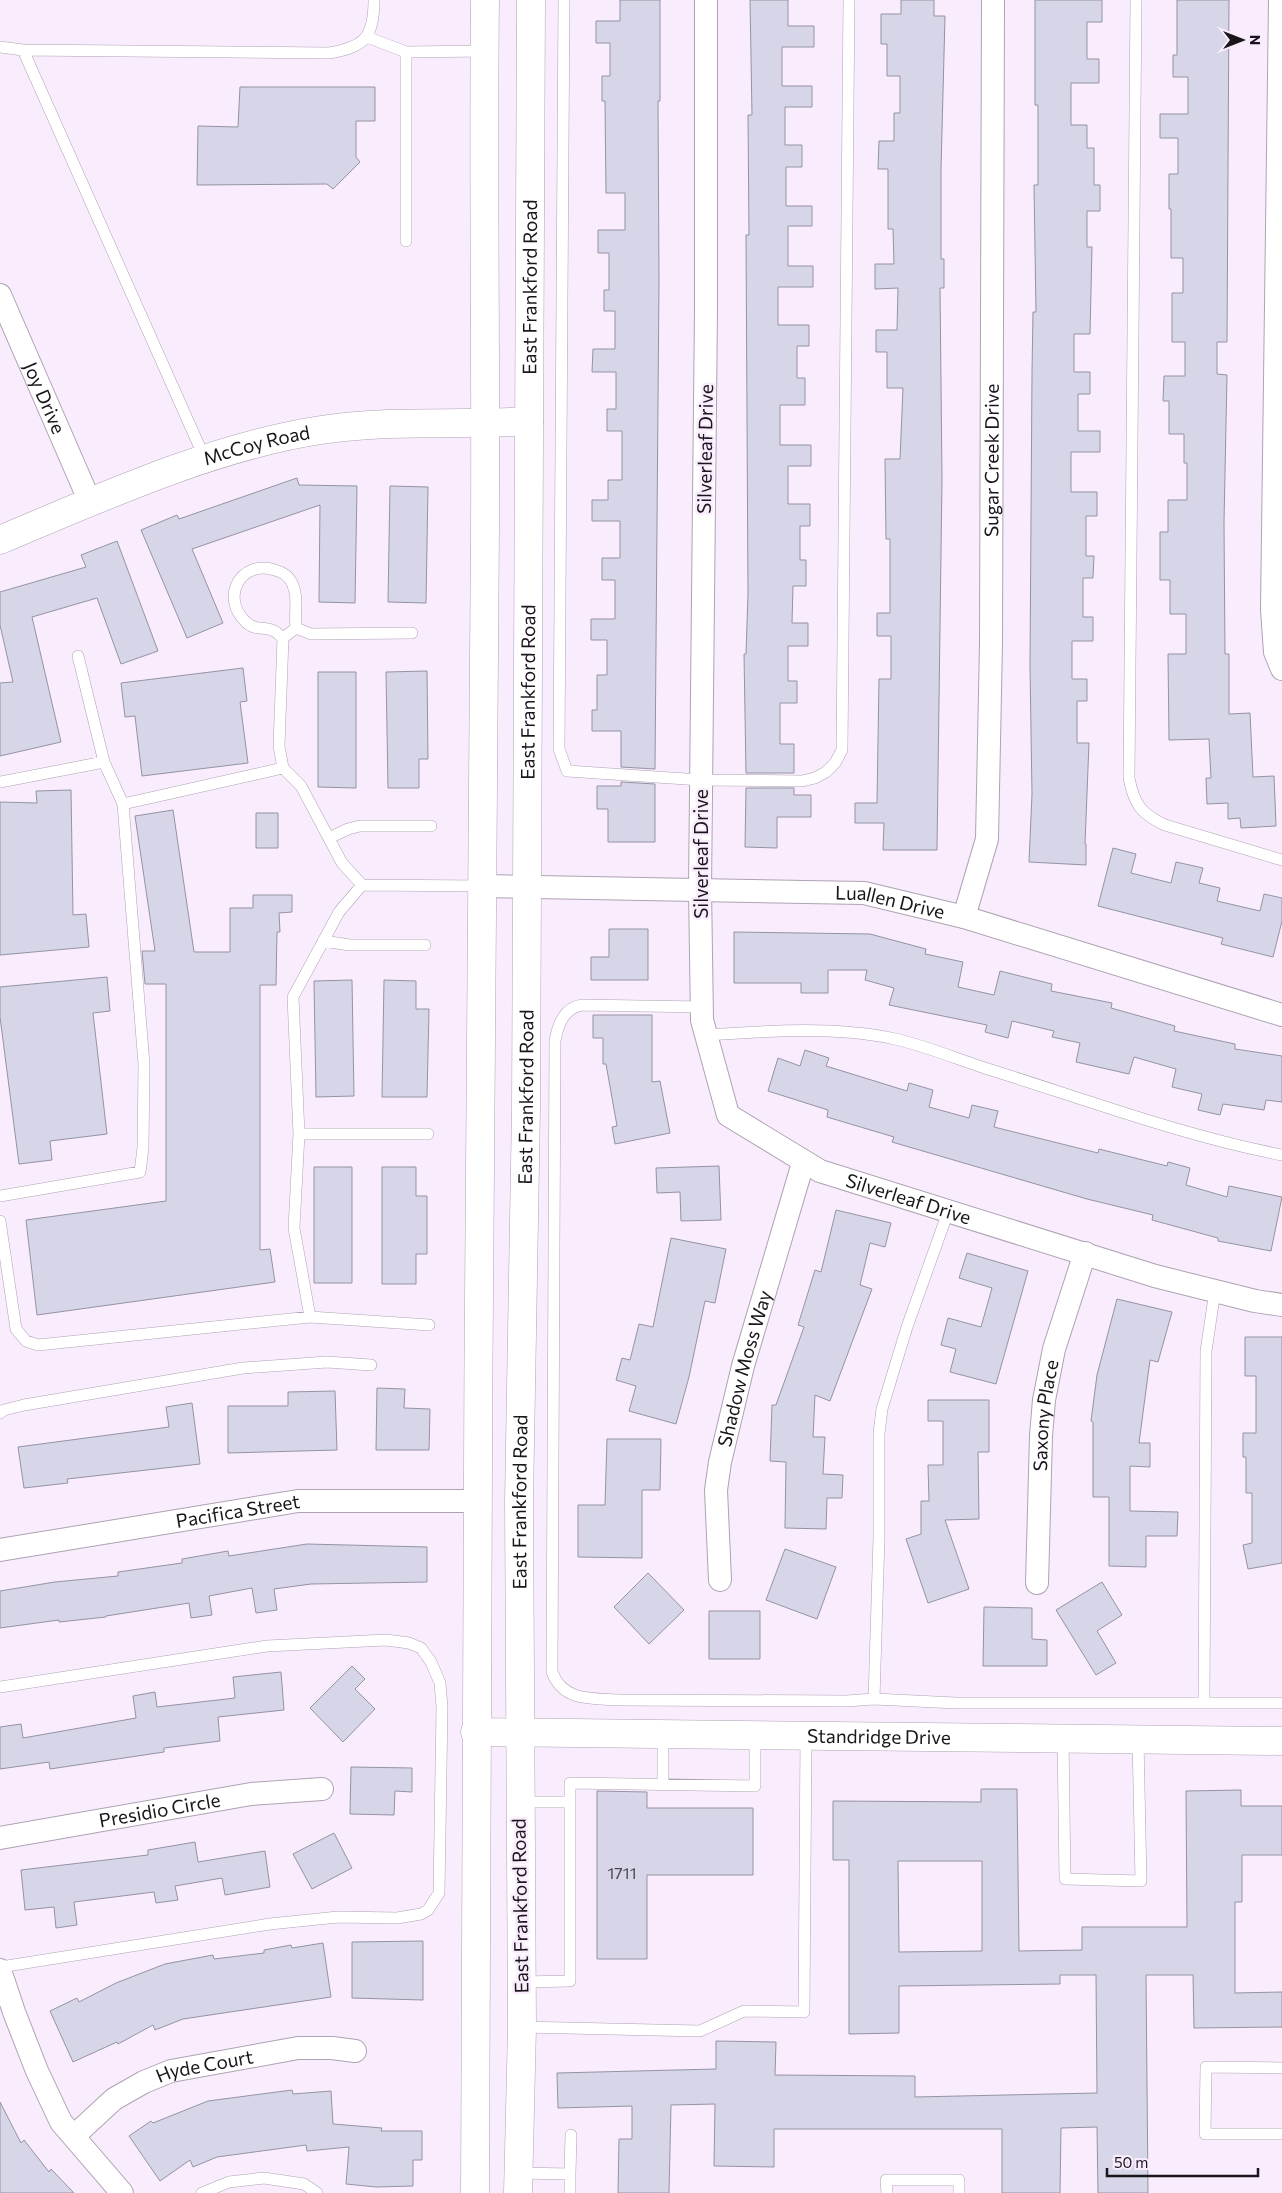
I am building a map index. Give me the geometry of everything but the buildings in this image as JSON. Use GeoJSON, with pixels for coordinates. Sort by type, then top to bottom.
{"type":"FeatureCollection","features":[{"type":"Feature","properties":{"kind":"main road"},"geometry":{"type":"LineString","coordinates":[[475,2193],[475,1732],[479,1501],[486,424],[485,0]]}},
{"type":"Feature","properties":{"kind":"main road","name":"East Frankford Road"},"geometry":{"type":"LineString","coordinates":[[518,2183],[522,2026],[519,1802],[519,1501],[526,1109],[531,0]]}},
{"type":"Feature","properties":{"kind":"main road","name":"McCoy Road"},"geometry":{"type":"LineString","coordinates":[[0,540],[90,502],[205,459],[268,441],[322,430],[398,424],[486,424],[529,421]]}},
{"type":"Feature","properties":{"kind":"main road","name":"Standridge Drive"},"geometry":{"type":"LineString","coordinates":[[475,1732],[1282,1741]]}},
{"type":"Feature","properties":{"kind":"street","name":"Silverleaf Drive"},"geometry":{"type":"LineString","coordinates":[[706,0],[706,308],[700,889],[702,1020],[728,1115],[803,1163],[820,1171],[1155,1276],[1255,1301],[1282,1305]]}},
{"type":"Feature","properties":{"kind":"street","name":"Sugar Creek Drive"},"geometry":{"type":"LineString","coordinates":[[964,918],[981,856],[988,838],[991,644],[993,0]]}},
{"type":"Feature","properties":{"kind":"street"},"geometry":{"type":"LineString","coordinates":[[1280,0],[1279,458],[1275,652],[1282,670]]}},
{"type":"Feature","properties":{"kind":"street","name":"Joy Drive"},"geometry":{"type":"LineString","coordinates":[[0,294],[90,502]]}},
{"type":"Feature","properties":{"kind":"street","name":"Luallen Drive"},"geometry":{"type":"LineString","coordinates":[[482,886],[864,893],[964,918],[1282,1015]]}},
{"type":"Feature","properties":{"kind":"street","name":"Shadow Moss Way"},"geometry":{"type":"LineString","coordinates":[[720,1580],[716,1490],[720,1462],[743,1366],[803,1163]]}},
{"type":"Feature","properties":{"kind":"street","name":"Saxony Place"},"geometry":{"type":"LineString","coordinates":[[1037,1583],[1041,1436],[1044,1400],[1054,1349],[1084,1253]]}},
{"type":"Feature","properties":{"kind":"street","name":"Pacifica Street"},"geometry":{"type":"LineString","coordinates":[[0,1548],[298,1501],[479,1501]]}},
{"type":"Feature","properties":{"kind":"street","name":"Presidio Circle"},"geometry":{"type":"LineString","coordinates":[[0,1838],[251,1794],[322,1789]]}},
{"type":"Feature","properties":{"kind":"street"},"geometry":{"type":"LineString","coordinates":[[0,1969],[14,2012],[37,2071],[60,2122],[122,2193]]}},
{"type":"Feature","properties":{"kind":"street","name":"Hyde Court"},"geometry":{"type":"LineString","coordinates":[[74,2136],[114,2099],[144,2082],[171,2071],[298,2048],[332,2048],[355,2051]]}},
{"type":"Feature","properties":{"kind":"lane"},"geometry":{"type":"LineString","coordinates":[[0,47],[23,50],[329,53],[350,50],[367,37],[374,17],[374,0]]}},
{"type":"Feature","properties":{"kind":"lane"},"geometry":{"type":"LineString","coordinates":[[564,0],[559,749],[566,771],[701,780],[785,782],[815,778],[835,763],[842,750],[849,0]]}},
{"type":"Feature","properties":{"kind":"lane"},"geometry":{"type":"LineString","coordinates":[[1136,0],[1129,778],[1132,794],[1138,806],[1150,818],[1165,825],[1282,860]]}},
{"type":"Feature","properties":{"kind":"lane"},"geometry":{"type":"LineString","coordinates":[[367,37],[406,52],[484,51]]}},
{"type":"Feature","properties":{"kind":"lane"},"geometry":{"type":"LineString","coordinates":[[23,50],[205,459]]}},
{"type":"Feature","properties":{"kind":"lane"},"geometry":{"type":"LineString","coordinates":[[406,52],[406,241]]}},
{"type":"Feature","properties":{"kind":"lane"},"geometry":{"type":"LineString","coordinates":[[283,638],[274,630],[256,629],[246,622],[236,608],[233,594],[239,578],[252,569],[265,566],[282,572],[292,582],[297,598],[294,613],[296,628]]}},
{"type":"Feature","properties":{"kind":"lane"},"geometry":{"type":"LineString","coordinates":[[296,628],[310,634],[412,633]]}},
{"type":"Feature","properties":{"kind":"lane"},"geometry":{"type":"LineString","coordinates":[[283,638],[296,628]]}},
{"type":"Feature","properties":{"kind":"lane"},"geometry":{"type":"LineString","coordinates":[[283,638],[279,746],[283,768],[301,786],[342,863],[362,885],[482,886]]}},
{"type":"Feature","properties":{"kind":"lane"},"geometry":{"type":"LineString","coordinates":[[0,1196],[140,1172],[144,1064],[123,804],[104,762],[78,656]]}},
{"type":"Feature","properties":{"kind":"lane"},"geometry":{"type":"LineString","coordinates":[[0,782],[104,762]]}},
{"type":"Feature","properties":{"kind":"lane"},"geometry":{"type":"LineString","coordinates":[[123,804],[283,768]]}},
{"type":"Feature","properties":{"kind":"lane"},"geometry":{"type":"LineString","coordinates":[[329,838],[348,829],[360,826],[431,826]]}},
{"type":"Feature","properties":{"kind":"lane"},"geometry":{"type":"LineString","coordinates":[[310,1317],[294,1228],[300,1134],[294,997],[339,912],[362,885]]}},
{"type":"Feature","properties":{"kind":"lane"},"geometry":{"type":"LineString","coordinates":[[323,941],[350,945],[425,945]]}},
{"type":"Feature","properties":{"kind":"lane"},"geometry":{"type":"LineString","coordinates":[[702,1007],[574,1006],[564,1014],[558,1026],[556,1041],[552,1672],[560,1688],[571,1694],[587,1698],[622,1700],[837,1701],[874,1699],[956,1703],[1282,1703]]}},
{"type":"Feature","properties":{"kind":"lane"},"geometry":{"type":"LineString","coordinates":[[706,1034],[765,1031],[838,1033],[895,1039],[1127,1113],[1250,1148],[1282,1155]]}},
{"type":"Feature","properties":{"kind":"lane"},"geometry":{"type":"LineString","coordinates":[[300,1134],[428,1134]]}},
{"type":"Feature","properties":{"kind":"lane"},"geometry":{"type":"LineString","coordinates":[[874,1699],[879,1546],[879,1433],[882,1409],[907,1327],[948,1212]]}},
{"type":"Feature","properties":{"kind":"lane"},"geometry":{"type":"LineString","coordinates":[[0,1221],[16,1330],[26,1341],[38,1345],[310,1317],[429,1325]]}},
{"type":"Feature","properties":{"kind":"lane"},"geometry":{"type":"LineString","coordinates":[[1204,1703],[1206,1352],[1215,1291]]}},
{"type":"Feature","properties":{"kind":"lane"},"geometry":{"type":"LineString","coordinates":[[0,1413],[4,1410],[24,1405],[243,1368],[327,1362],[371,1365]]}},
{"type":"Feature","properties":{"kind":"lane"},"geometry":{"type":"LineString","coordinates":[[0,1687],[267,1646],[386,1640],[409,1643],[421,1648],[431,1662],[440,1683],[442,1707],[439,1893],[428,1910],[421,1914],[397,1918],[338,1917],[270,1924],[0,1969]]}},
{"type":"Feature","properties":{"kind":"lane"},"geometry":{"type":"LineString","coordinates":[[663,1734],[663,1784]]}},
{"type":"Feature","properties":{"kind":"lane"},"geometry":{"type":"LineString","coordinates":[[521,1982],[570,1981],[570,1783],[755,1786],[755,1734]]}},
{"type":"Feature","properties":{"kind":"lane"},"geometry":{"type":"LineString","coordinates":[[522,2026],[700,2031],[744,2011],[804,2012],[806,1735]]}},
{"type":"Feature","properties":{"kind":"lane"},"geometry":{"type":"LineString","coordinates":[[1063,1738],[1065,1879],[1141,1881],[1138,1739]]}},
{"type":"Feature","properties":{"kind":"lane"},"geometry":{"type":"LineString","coordinates":[[519,1802],[570,1802]]}},
{"type":"Feature","properties":{"kind":"lane"},"geometry":{"type":"LineString","coordinates":[[1282,2068],[1206,2067],[1205,2134],[1282,2134]]}},
{"type":"Feature","properties":{"kind":"lane"},"geometry":{"type":"LineString","coordinates":[[570,2193],[571,2135]]}},
{"type":"Feature","properties":{"kind":"lane"},"geometry":{"type":"LineString","coordinates":[[518,2183],[570,2174]]}},
{"type":"Feature","properties":{"kind":"lane"},"geometry":{"type":"LineString","coordinates":[[202,2193],[229,2182],[264,2178],[304,2184],[317,2193]]}},
{"type":"Feature","properties":{"kind":"lane"},"geometry":{"type":"LineString","coordinates":[[886,2193],[886,2180],[959,2180],[959,2193]]}}]}
